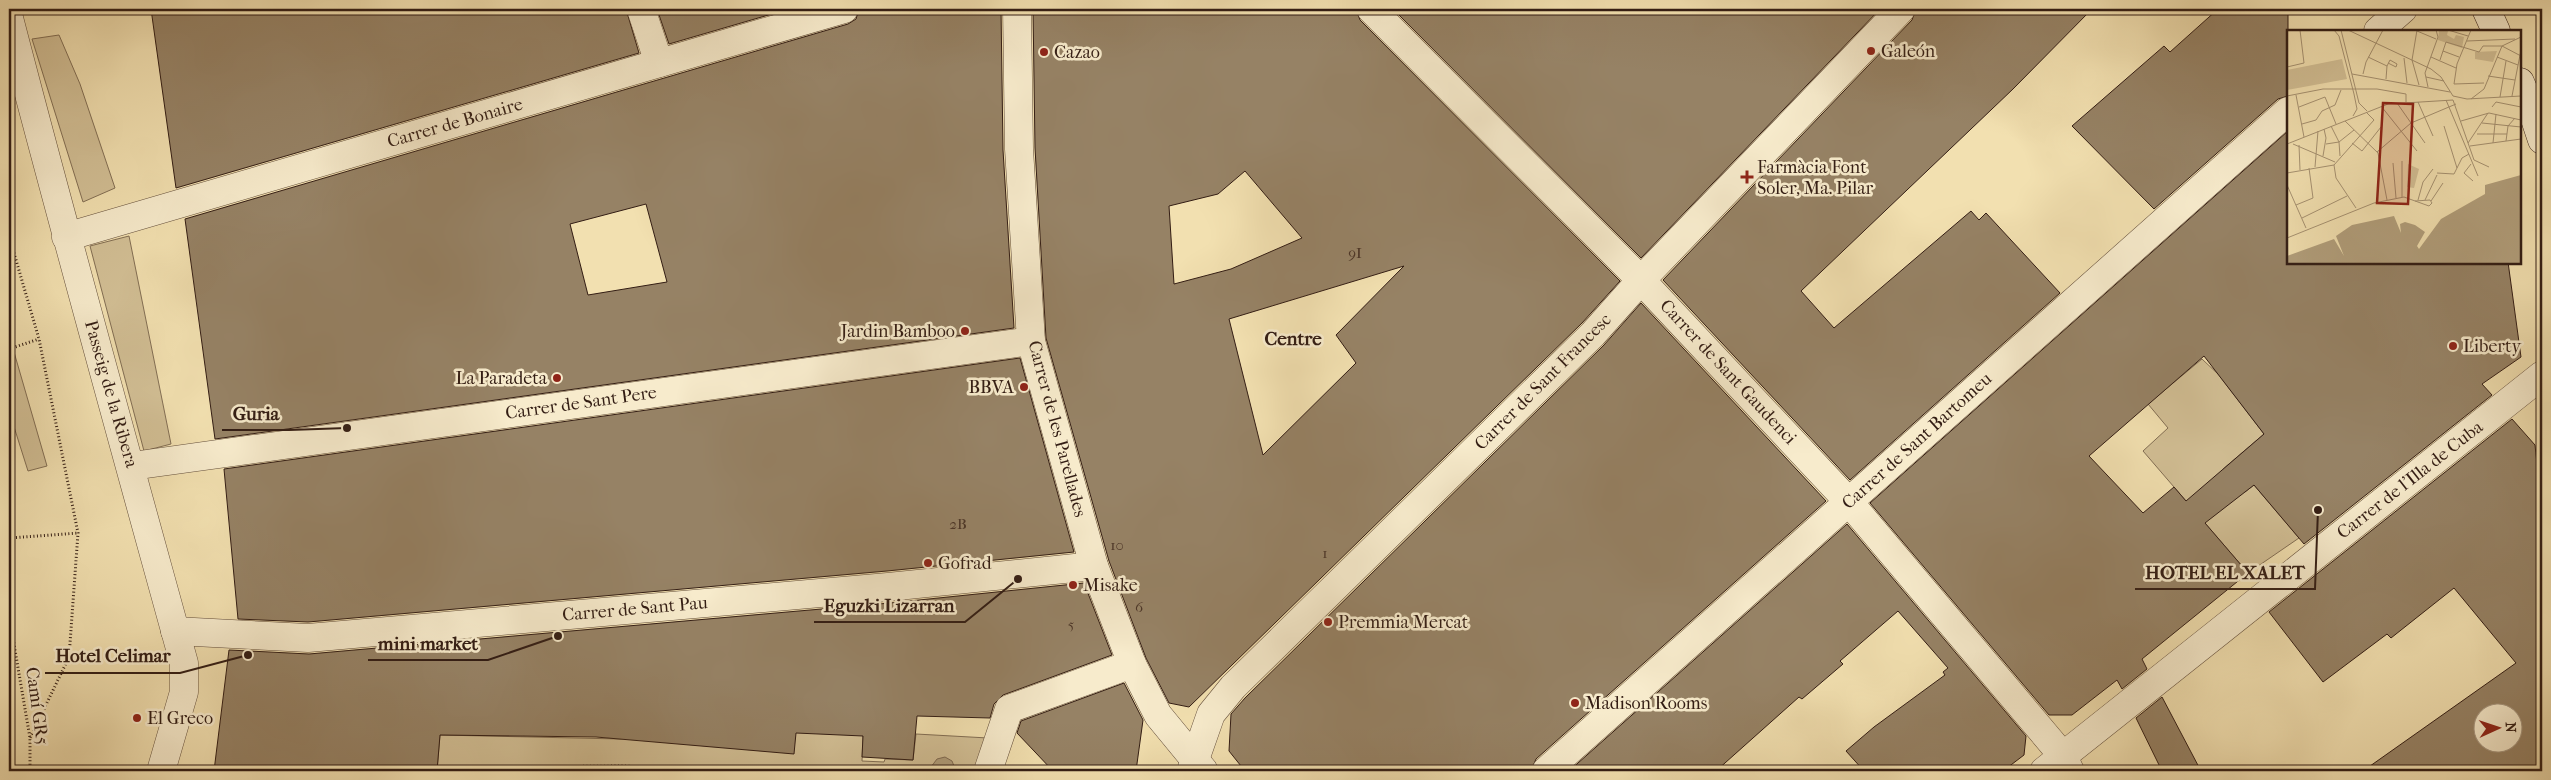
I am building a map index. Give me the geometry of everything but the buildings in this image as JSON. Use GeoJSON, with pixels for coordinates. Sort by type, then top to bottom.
{"type":"FeatureCollection","features":[{"type":"Feature","properties":{"kind":"street"},"geometry":{"type":"LineString","coordinates":[[641,9],[658,63]]}},
{"type":"Feature","properties":{"kind":"street","name":"Carrer de Bonaire"},"geometry":{"type":"LineString","coordinates":[[66,237],[844,9]]}},
{"type":"Feature","properties":{"kind":"street","name":"Carrer de les Parellades"},"geometry":{"type":"LineString","coordinates":[[1017,9],[1019,149],[1031,341],[1094,566],[1132,664],[1158,715],[1197,767]]}},
{"type":"Feature","properties":{"kind":"street","name":"Carrer de Sant Gaudenci"},"geometry":{"type":"LineString","coordinates":[[1371,9],[1641,280],[1849,502],[2059,766]]}},
{"type":"Feature","properties":{"kind":"street","name":"Carrer de Sant Francesc"},"geometry":{"type":"LineString","coordinates":[[1197,767],[1211,714],[1233,687],[1593,334],[1641,280],[1901,9]]}},
{"type":"Feature","properties":{"kind":"street"},"geometry":{"type":"LineString","coordinates":[[2379,30],[2404,9]]}},
{"type":"Feature","properties":{"kind":"street"},"geometry":{"type":"LineString","coordinates":[[2486,9],[2496,30]]}},
{"type":"Feature","properties":{"kind":"street","name":"Passeig de la Ribera"},"geometry":{"type":"LineString","coordinates":[[9,18],[66,237],[132,466],[184,663],[184,692],[161,771]]}},
{"type":"Feature","properties":{"kind":"street"},"geometry":{"type":"LineString","coordinates":[[2521,84],[2542,140]]}},
{"type":"Feature","properties":{"kind":"street","name":"Carrer de Sant Bartomeu"},"geometry":{"type":"LineString","coordinates":[[1546,771],[2287,112]]}},
{"type":"Feature","properties":{"kind":"street","name":"Carrer de Sant Pere"},"geometry":{"type":"LineString","coordinates":[[132,466],[1031,341]]}},
{"type":"Feature","properties":{"kind":"street","name":"Carrer de l'Illa de Cuba"},"geometry":{"type":"LineString","coordinates":[[2059,766],[2542,375]]}},
{"type":"Feature","properties":{"kind":"street","name":"Carrer de Sant Pau"},"geometry":{"type":"LineString","coordinates":[[175,631],[308,638],[888,587],[1094,566]]}},
{"type":"Feature","properties":{"kind":"street"},"geometry":{"type":"LineString","coordinates":[[988,771],[1009,709],[1132,664]]}},
{"type":"Feature","properties":{"kind":"path"},"geometry":{"type":"LineString","coordinates":[[9,236],[39,339],[78,533],[69,657],[30,738]]}},
{"type":"Feature","properties":{"kind":"path"},"geometry":{"type":"LineString","coordinates":[[9,349],[39,339]]}},
{"type":"Feature","properties":{"kind":"path"},"geometry":{"type":"LineString","coordinates":[[9,538],[78,533]]}},
{"type":"Feature","properties":{"kind":"path","name":"Camí GR5"},"geometry":{"type":"LineString","coordinates":[[9,615],[30,738],[30,771]]}},
{"type":"Feature","properties":{"kind":"path"},"geometry":{"type":"LineString","coordinates":[[510,771],[510,767],[623,766],[730,771]]}},
{"type":"Feature","properties":{"kind":"shaded area"},"geometry":{"type":"Polygon","coordinates":[[[59,35],[80,84],[115,188],[83,202],[32,39],[59,35]]]}},
{"type":"Feature","properties":{"kind":"shaded area"},"geometry":{"type":"Polygon","coordinates":[[[129,236],[171,444],[144,451],[90,246],[129,236]]]}},
{"type":"Feature","properties":{"kind":"shaded area"},"geometry":{"type":"Polygon","coordinates":[[[14,352],[47,466],[28,471],[9,411],[9,354],[14,352]]]}},
{"type":"Feature","properties":{"kind":"shaded area"},"geometry":{"type":"Polygon","coordinates":[[[2202,359],[2219,375],[2264,434],[2223,469],[2245,492],[2254,485],[2299,538],[2248,573],[2143,451],[2168,428],[2148,404],[2202,359]]]}},
{"type":"Feature","properties":{"kind":"shaded area"},"geometry":{"type":"Polygon","coordinates":[[[798,711],[863,736],[862,761],[884,762],[885,759],[913,760],[916,734],[988,738],[997,771],[437,771],[440,735],[620,739],[798,711]]]}},
{"type":"Feature","properties":{"kind":"shaded area"},"geometry":{"type":"Polygon","coordinates":[[[945,757],[952,761],[956,771],[928,771],[937,759],[945,757]]]}},
{"type":"Feature","properties":{"kind":"place","name":"Galeón"},"geometry":{"type":"Point","coordinates":[1871,51]}},
{"type":"Feature","properties":{"kind":"place","name":"Cazao"},"geometry":{"type":"Point","coordinates":[1044,52]}},
{"type":"Feature","properties":{"kind":"place","name":"Farmàcia Font Soler, Ma. Pilar"},"geometry":{"type":"Point","coordinates":[1747,177]}},
{"type":"Feature","properties":{"kind":"place","name":"Jardin Bamboo"},"geometry":{"type":"Point","coordinates":[965,331]}},
{"type":"Feature","properties":{"kind":"place","name":"Liberty"},"geometry":{"type":"Point","coordinates":[2453,346]}},
{"type":"Feature","properties":{"kind":"place","name":"La Paradeta"},"geometry":{"type":"Point","coordinates":[557,378]}},
{"type":"Feature","properties":{"kind":"place","name":"BBVA"},"geometry":{"type":"Point","coordinates":[1024,387]}},
{"type":"Feature","properties":{"kind":"place","name":"Guria"},"geometry":{"type":"Point","coordinates":[347,428]}},
{"type":"Feature","properties":{"kind":"place","name":"HOTEL EL XALET"},"geometry":{"type":"Point","coordinates":[2318,510]}},
{"type":"Feature","properties":{"kind":"place","name":"Gofrad"},"geometry":{"type":"Point","coordinates":[928,563]}},
{"type":"Feature","properties":{"kind":"place","name":"Eguzki Lizarran"},"geometry":{"type":"Point","coordinates":[1018,579]}},
{"type":"Feature","properties":{"kind":"place","name":"Misake"},"geometry":{"type":"Point","coordinates":[1073,585]}},
{"type":"Feature","properties":{"kind":"place","name":"Premmia Mercat"},"geometry":{"type":"Point","coordinates":[1328,622]}},
{"type":"Feature","properties":{"kind":"place","name":"mini market"},"geometry":{"type":"Point","coordinates":[558,636]}},
{"type":"Feature","properties":{"kind":"place","name":"Hotel Celimar"},"geometry":{"type":"Point","coordinates":[248,655]}},
{"type":"Feature","properties":{"kind":"place","name":"Madison Rooms"},"geometry":{"type":"Point","coordinates":[1575,703]}},
{"type":"Feature","properties":{"kind":"place","name":"El Greco"},"geometry":{"type":"Point","coordinates":[137,718]}},
{"type":"Feature","properties":{"kind":"district","name":"Centre"},"geometry":{"type":"Point","coordinates":[1293,339]}}]}
